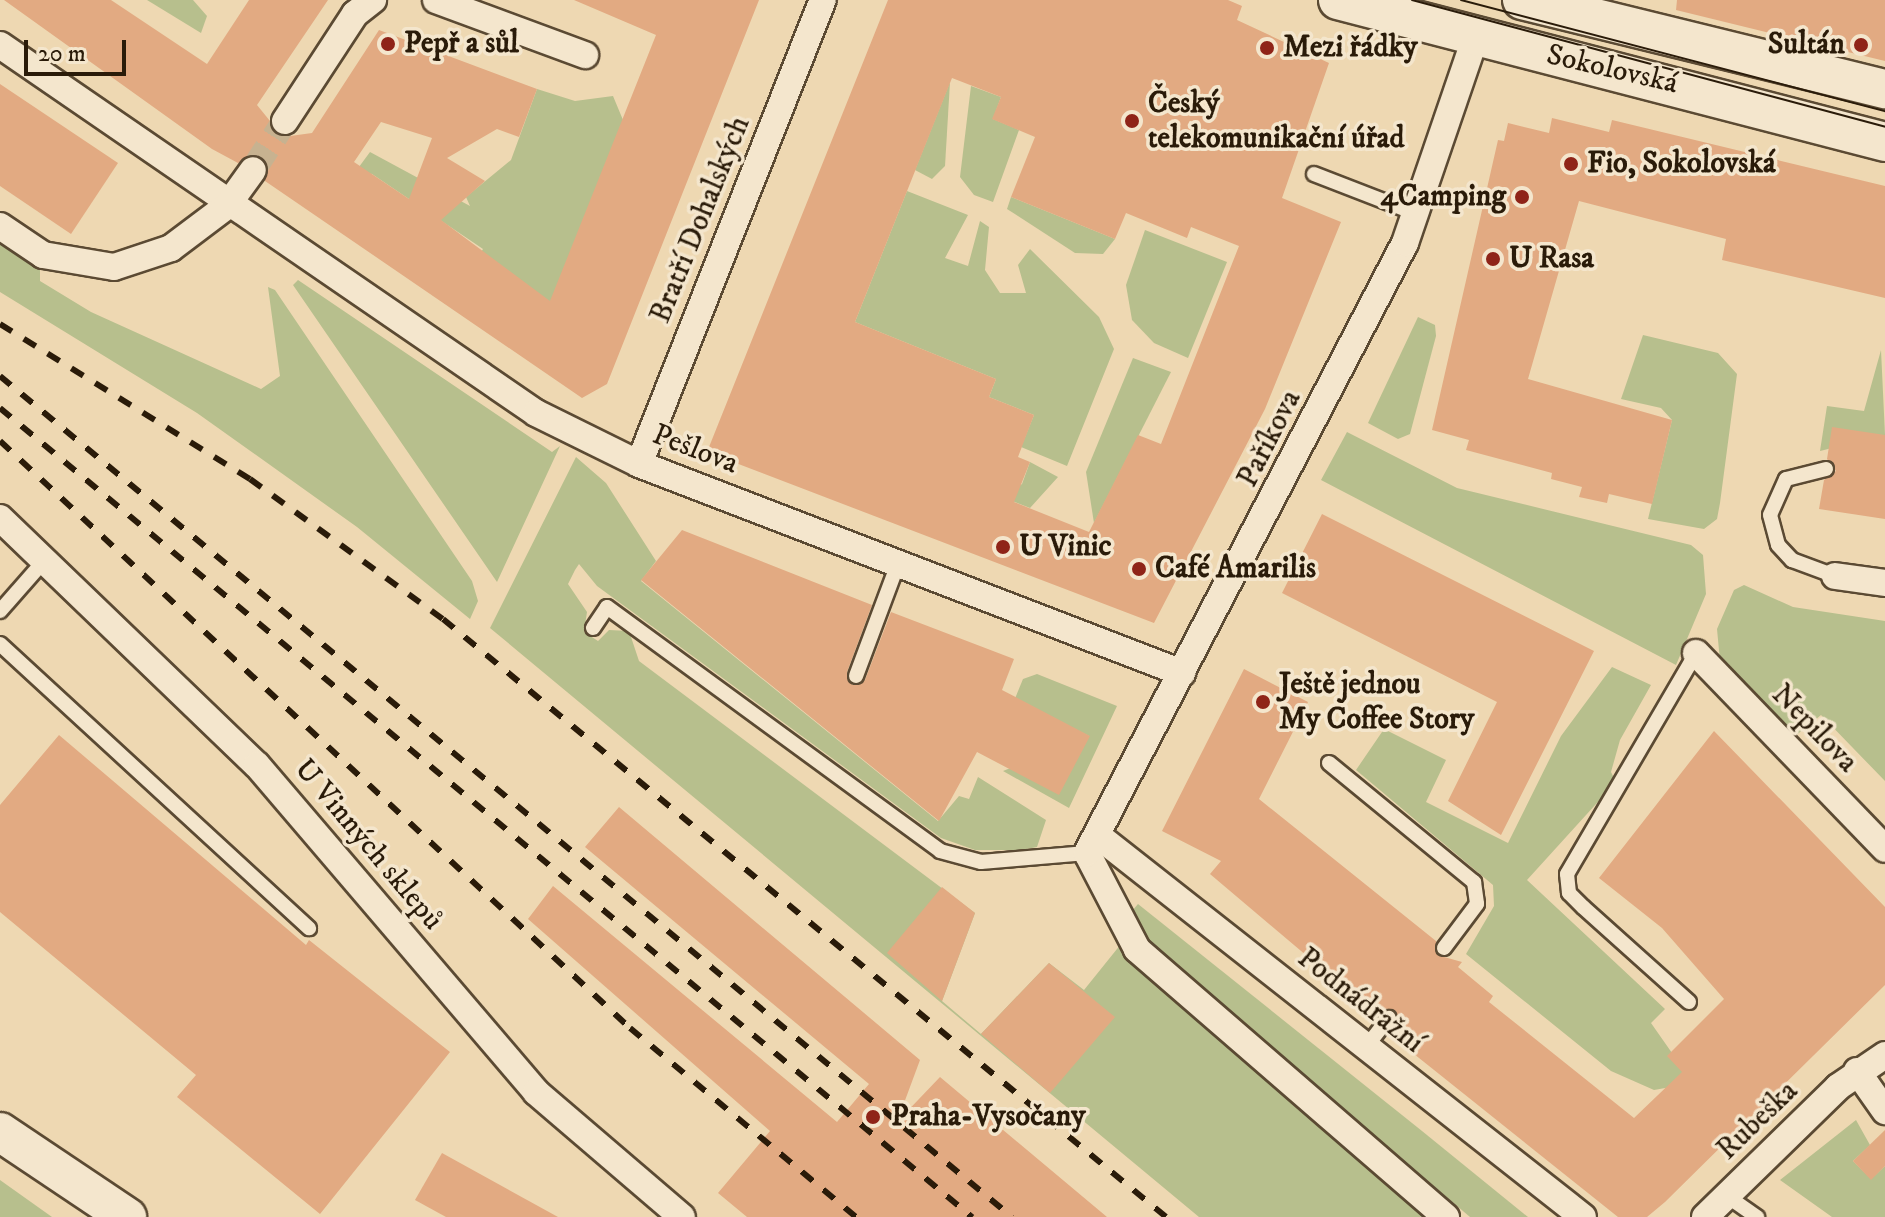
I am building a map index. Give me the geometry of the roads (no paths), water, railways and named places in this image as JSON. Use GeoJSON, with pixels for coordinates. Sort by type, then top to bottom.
{"type":"FeatureCollection","features":[{"type":"Feature","properties":{"kind":"main road","name":"Sokolovská"},"geometry":{"type":"LineString","coordinates":[[1338,0],[1475,39],[1742,100],[1885,142]]}},
{"type":"Feature","properties":{"kind":"main road","name":"Sokolovská"},"geometry":{"type":"LineString","coordinates":[[1522,0],[1885,89]]}},
{"type":"Feature","properties":{"kind":"main road"},"geometry":{"type":"LineString","coordinates":[[0,1132],[127,1217]]}},
{"type":"Feature","properties":{"kind":"street"},"geometry":{"type":"LineString","coordinates":[[285,121],[355,14],[373,0]]}},
{"type":"Feature","properties":{"kind":"street"},"geometry":{"type":"LineString","coordinates":[[436,0],[585,55]]}},
{"type":"Feature","properties":{"kind":"street","name":"Bratří Dohalských"},"geometry":{"type":"LineString","coordinates":[[639,464],[823,0]]}},
{"type":"Feature","properties":{"kind":"street","name":"Paříkova"},"geometry":{"type":"LineString","coordinates":[[1092,844],[1417,214],[1475,39]]}},
{"type":"Feature","properties":{"kind":"street","name":"Pešlova"},"geometry":{"type":"LineString","coordinates":[[0,45],[227,206],[536,413],[639,464],[899,561],[1182,673]]}},
{"type":"Feature","properties":{"kind":"street"},"geometry":{"type":"LineString","coordinates":[[0,226],[43,255],[114,267],[171,248],[227,206],[253,170]]}},
{"type":"Feature","properties":{"kind":"street","name":"U Vinných sklepů"},"geometry":{"type":"LineString","coordinates":[[0,518],[257,765],[536,1092],[682,1217]]}},
{"type":"Feature","properties":{"kind":"street"},"geometry":{"type":"LineString","coordinates":[[1835,576],[1885,583]]}},
{"type":"Feature","properties":{"kind":"street","name":"Nepilova"},"geometry":{"type":"LineString","coordinates":[[1696,653],[1885,849]]}},
{"type":"Feature","properties":{"kind":"street"},"geometry":{"type":"LineString","coordinates":[[1092,844],[1137,949],[1446,1217]]}},
{"type":"Feature","properties":{"kind":"street","name":"Podnádražní"},"geometry":{"type":"LineString","coordinates":[[1092,844],[1366,1047],[1583,1217]]}},
{"type":"Feature","properties":{"kind":"street","name":"Rubeška"},"geometry":{"type":"LineString","coordinates":[[1705,1217],[1857,1071],[1885,1055]]}},
{"type":"Feature","properties":{"kind":"street"},"geometry":{"type":"LineString","coordinates":[[1857,1071],[1885,1111]]}},
{"type":"Feature","properties":{"kind":"lane"},"geometry":{"type":"LineString","coordinates":[[1314,174],[1417,214]]}},
{"type":"Feature","properties":{"kind":"lane"},"geometry":{"type":"LineString","coordinates":[[1826,469],[1786,479],[1770,515],[1778,545],[1792,560],[1835,576]]}},
{"type":"Feature","properties":{"kind":"lane"},"geometry":{"type":"LineString","coordinates":[[2,605],[45,560]]}},
{"type":"Feature","properties":{"kind":"lane"},"geometry":{"type":"LineString","coordinates":[[856,676],[899,561]]}},
{"type":"Feature","properties":{"kind":"lane"},"geometry":{"type":"LineString","coordinates":[[593,628],[607,607],[940,851],[981,862],[1092,844]]}},
{"type":"Feature","properties":{"kind":"lane"},"geometry":{"type":"LineString","coordinates":[[0,644],[309,928]]}},
{"type":"Feature","properties":{"kind":"lane"},"geometry":{"type":"LineString","coordinates":[[1689,1002],[1569,893],[1567,874],[1696,653]]}},
{"type":"Feature","properties":{"kind":"lane"},"geometry":{"type":"LineString","coordinates":[[1329,763],[1474,882],[1477,904],[1444,948]]}},
{"type":"Feature","properties":{"kind":"lane"},"geometry":{"type":"LineString","coordinates":[[1366,1047],[1389,1018]]}},
{"type":"Feature","properties":{"kind":"lane"},"geometry":{"type":"LineString","coordinates":[[1727,1196],[1757,1217]]}},
{"type":"Feature","properties":{"kind":"tunnel"},"geometry":{"type":"LineString","coordinates":[[253,170],[285,121]]}},
{"type":"Feature","properties":{"kind":"tram line"},"geometry":{"type":"LineString","coordinates":[[1412,0],[1885,127]]}},
{"type":"Feature","properties":{"kind":"tram line"},"geometry":{"type":"LineString","coordinates":[[1461,0],[1885,111]]}},
{"type":"Feature","properties":{"kind":"railway"},"geometry":{"type":"LineString","coordinates":[[0,324],[250,479],[443,619],[1166,1217]]}},
{"type":"Feature","properties":{"kind":"railway"},"geometry":{"type":"LineString","coordinates":[[0,376],[1012,1217]]}},
{"type":"Feature","properties":{"kind":"railway"},"geometry":{"type":"LineString","coordinates":[[0,408],[972,1217]]}},
{"type":"Feature","properties":{"kind":"railway"},"geometry":{"type":"LineString","coordinates":[[0,441],[630,1028],[856,1217]]}},
{"type":"Feature","properties":{"kind":"place","name":"Pepř a sůl"},"geometry":{"type":"Point","coordinates":[388,44]}},
{"type":"Feature","properties":{"kind":"place","name":"Sultán"},"geometry":{"type":"Point","coordinates":[1861,45]}},
{"type":"Feature","properties":{"kind":"place","name":"Mezi řádky"},"geometry":{"type":"Point","coordinates":[1267,48]}},
{"type":"Feature","properties":{"kind":"place","name":"Český telekomunikační úřad"},"geometry":{"type":"Point","coordinates":[1132,121]}},
{"type":"Feature","properties":{"kind":"place","name":"Fio, Sokolovská"},"geometry":{"type":"Point","coordinates":[1571,164]}},
{"type":"Feature","properties":{"kind":"place","name":"4Camping"},"geometry":{"type":"Point","coordinates":[1522,197]}},
{"type":"Feature","properties":{"kind":"place","name":"U Rasa"},"geometry":{"type":"Point","coordinates":[1493,259]}},
{"type":"Feature","properties":{"kind":"place","name":"U Vinic"},"geometry":{"type":"Point","coordinates":[1003,547]}},
{"type":"Feature","properties":{"kind":"place","name":"Café Amarilis"},"geometry":{"type":"Point","coordinates":[1139,569]}},
{"type":"Feature","properties":{"kind":"place","name":"Ještě jednou My Coffee Story"},"geometry":{"type":"Point","coordinates":[1263,702]}},
{"type":"Feature","properties":{"kind":"place","name":"Praha-Vysočany"},"geometry":{"type":"Point","coordinates":[873,1117]}}]}
